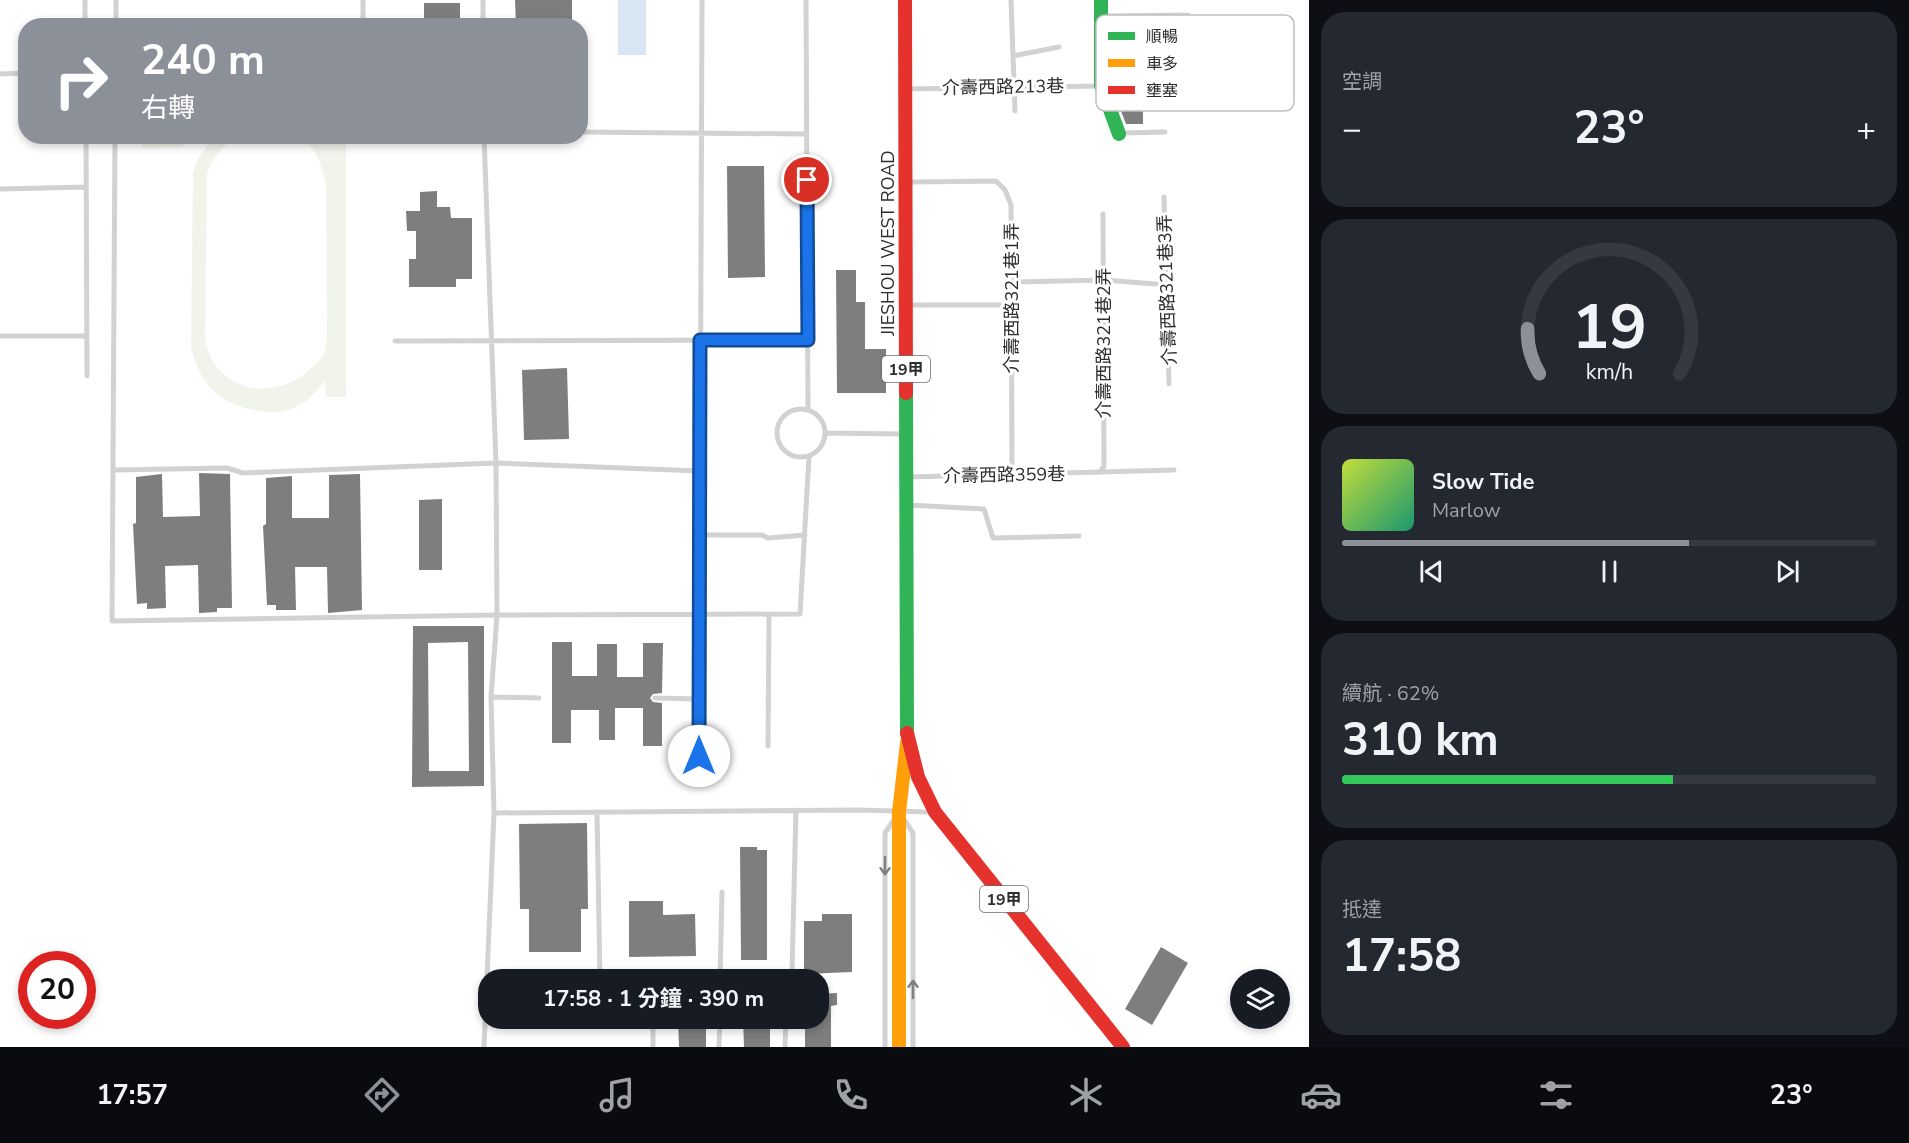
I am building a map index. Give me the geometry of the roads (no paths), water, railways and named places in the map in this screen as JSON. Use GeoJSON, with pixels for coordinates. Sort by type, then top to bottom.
{"type":"FeatureCollection","features":[{"type":"Feature","properties":{"kind":"main road","name":"JIESHOU WEST ROAD"},"geometry":{"type":"LineString","coordinates":[[899,1037],[906,968],[906,902],[899,812],[907,739],[905,0]]}},
{"type":"Feature","properties":{"kind":"main road"},"geometry":{"type":"LineString","coordinates":[[1110,111],[1119,134]]}},
{"type":"Feature","properties":{"kind":"main road","name":"JIESHOU WEST ROAD"},"geometry":{"type":"LineString","coordinates":[[907,739],[916,774],[935,812],[1123,1047]]}},
{"type":"Feature","properties":{"kind":"lane"},"geometry":{"type":"LineString","coordinates":[[85,0],[85,18]]}},
{"type":"Feature","properties":{"kind":"lane"},"geometry":{"type":"LineString","coordinates":[[116,0],[116,18]]}},
{"type":"Feature","properties":{"kind":"lane"},"geometry":{"type":"LineString","coordinates":[[363,0],[363,18]]}},
{"type":"Feature","properties":{"kind":"lane"},"geometry":{"type":"LineString","coordinates":[[483,0],[483,18]]}},
{"type":"Feature","properties":{"kind":"lane"},"geometry":{"type":"LineString","coordinates":[[699,776],[702,0]]}},
{"type":"Feature","properties":{"kind":"lane"},"geometry":{"type":"LineString","coordinates":[[806,0],[808,410]]}},
{"type":"Feature","properties":{"kind":"lane"},"geometry":{"type":"LineString","coordinates":[[1011,0],[1015,111]]}},
{"type":"Feature","properties":{"kind":"lane"},"geometry":{"type":"LineString","coordinates":[[1013,56],[1059,47]]}},
{"type":"Feature","properties":{"kind":"lane"},"geometry":{"type":"LineString","coordinates":[[0,74],[18,73]]}},
{"type":"Feature","properties":{"kind":"lane","name":"介壽西路213巷"},"geometry":{"type":"LineString","coordinates":[[905,89],[1096,85]]}},
{"type":"Feature","properties":{"kind":"lane"},"geometry":{"type":"LineString","coordinates":[[588,132],[806,134]]}},
{"type":"Feature","properties":{"kind":"lane"},"geometry":{"type":"LineString","coordinates":[[1119,134],[1165,132]]}},
{"type":"Feature","properties":{"kind":"lane"},"geometry":{"type":"LineString","coordinates":[[86,144],[87,376]]}},
{"type":"Feature","properties":{"kind":"lane"},"geometry":{"type":"LineString","coordinates":[[115,144],[112,621],[497,615],[800,614],[809,456]]}},
{"type":"Feature","properties":{"kind":"lane"},"geometry":{"type":"LineString","coordinates":[[484,144],[496,463],[497,615],[491,698],[494,813],[484,1047]]}},
{"type":"Feature","properties":{"kind":"lane","name":"介壽西路321巷1弄"},"geometry":{"type":"LineString","coordinates":[[906,182],[990,180],[1000,184],[1011,205],[1011,475]]}},
{"type":"Feature","properties":{"kind":"lane"},"geometry":{"type":"LineString","coordinates":[[1,189],[86,187]]}},
{"type":"Feature","properties":{"kind":"lane","name":"介壽西路321巷3弄"},"geometry":{"type":"LineString","coordinates":[[1164,197],[1169,384]]}},
{"type":"Feature","properties":{"kind":"lane","name":"介壽西路321巷2弄"},"geometry":{"type":"LineString","coordinates":[[1101,472],[1104,466],[1103,214]]}},
{"type":"Feature","properties":{"kind":"lane"},"geometry":{"type":"LineString","coordinates":[[1012,282],[1104,280],[1168,285]]}},
{"type":"Feature","properties":{"kind":"lane"},"geometry":{"type":"LineString","coordinates":[[906,305],[1012,305]]}},
{"type":"Feature","properties":{"kind":"lane"},"geometry":{"type":"LineString","coordinates":[[0,336],[87,336]]}},
{"type":"Feature","properties":{"kind":"lane"},"geometry":{"type":"LineString","coordinates":[[395,341],[808,340]]}},
{"type":"Feature","properties":{"kind":"lane"},"geometry":{"type":"LineString","coordinates":[[808,410],[820,418],[825,432],[821,447],[809,456],[793,456],[780,446],[777,429],[785,415],[792,411],[808,410]]}},
{"type":"Feature","properties":{"kind":"lane"},"geometry":{"type":"LineString","coordinates":[[825,432],[906,434]]}},
{"type":"Feature","properties":{"kind":"lane"},"geometry":{"type":"LineString","coordinates":[[113,470],[227,468],[243,473],[496,463],[700,471]]}},
{"type":"Feature","properties":{"kind":"lane","name":"介壽西路359巷"},"geometry":{"type":"LineString","coordinates":[[907,477],[1174,470]]}},
{"type":"Feature","properties":{"kind":"lane"},"geometry":{"type":"LineString","coordinates":[[907,505],[984,509],[993,538],[1079,536]]}},
{"type":"Feature","properties":{"kind":"lane"},"geometry":{"type":"LineString","coordinates":[[699,535],[762,535],[768,538],[805,535]]}},
{"type":"Feature","properties":{"kind":"lane"},"geometry":{"type":"LineString","coordinates":[[768,746],[769,614]]}},
{"type":"Feature","properties":{"kind":"lane"},"geometry":{"type":"LineString","coordinates":[[491,698],[538,698]]}},
{"type":"Feature","properties":{"kind":"lane"},"geometry":{"type":"LineString","coordinates":[[655,698],[699,699]]}},
{"type":"Feature","properties":{"kind":"lane"},"geometry":{"type":"LineString","coordinates":[[494,813],[796,810],[935,812]]}},
{"type":"Feature","properties":{"kind":"lane"},"geometry":{"type":"LineString","coordinates":[[792,969],[796,810]]}},
{"type":"Feature","properties":{"kind":"lane"},"geometry":{"type":"LineString","coordinates":[[597,812],[600,969]]}},
{"type":"Feature","properties":{"kind":"lane","name":"JIESHOU WEST ROAD"},"geometry":{"type":"LineString","coordinates":[[899,812],[885,833],[885,968],[899,1037],[913,1047]]}},
{"type":"Feature","properties":{"kind":"lane"},"geometry":{"type":"LineString","coordinates":[[720,969],[722,892]]}},
{"type":"Feature","properties":{"kind":"lane"},"geometry":{"type":"LineString","coordinates":[[885,903],[906,902]]}},
{"type":"Feature","properties":{"kind":"lane"},"geometry":{"type":"LineString","coordinates":[[885,968],[906,968]]}},
{"type":"Feature","properties":{"kind":"lane"},"geometry":{"type":"LineString","coordinates":[[653,1029],[653,1047]]}},
{"type":"Feature","properties":{"kind":"lane"},"geometry":{"type":"LineString","coordinates":[[719,1047],[720,1029]]}},
{"type":"Feature","properties":{"kind":"lane"},"geometry":{"type":"LineString","coordinates":[[785,1047],[786,1029]]}},
{"type":"Feature","properties":{"kind":"lane","name":"JIESHOU WEST ROAD"},"geometry":{"type":"LineString","coordinates":[[885,1047],[899,1037]]}}]}
